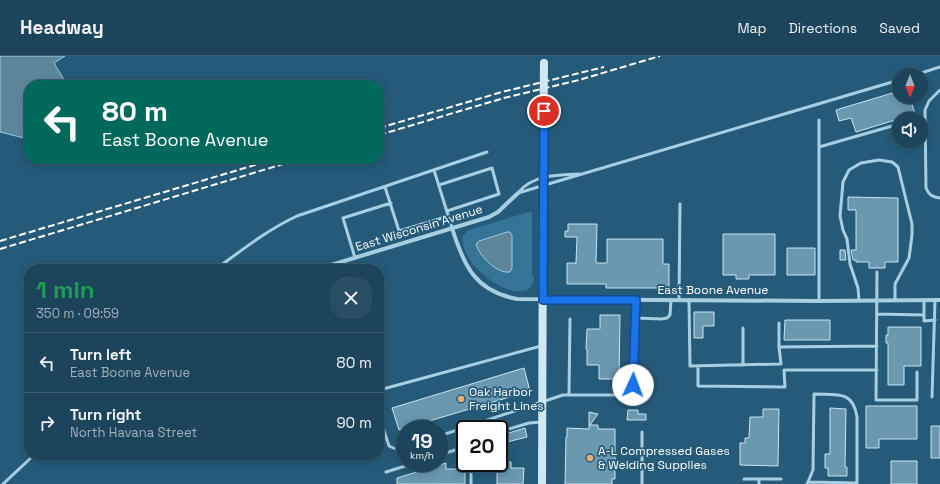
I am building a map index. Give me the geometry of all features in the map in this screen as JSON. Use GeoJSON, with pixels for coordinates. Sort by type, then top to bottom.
{"type":"FeatureCollection","features":[{"type":"Feature","properties":{"kind":"street"},"geometry":{"type":"LineString","coordinates":[[542,484],[544,56]]}},
{"type":"Feature","properties":{"kind":"street","name":"East Wisconsin Avenue"},"geometry":{"type":"LineString","coordinates":[[335,264],[494,215],[518,193]]}},
{"type":"Feature","properties":{"kind":"street","name":"East Boone Avenue"},"geometry":{"type":"LineString","coordinates":[[452,228],[460,252],[467,266],[484,285],[510,297],[526,300],[940,300]]}},
{"type":"Feature","properties":{"kind":"lane"},"geometry":{"type":"LineString","coordinates":[[928,71],[940,67]]}},
{"type":"Feature","properties":{"kind":"lane"},"geometry":{"type":"LineString","coordinates":[[518,193],[892,82]]}},
{"type":"Feature","properties":{"kind":"lane"},"geometry":{"type":"LineString","coordinates":[[940,90],[929,101],[925,110],[926,188],[932,197],[940,198]]}},
{"type":"Feature","properties":{"kind":"lane"},"geometry":{"type":"LineString","coordinates":[[819,120],[819,300]]}},
{"type":"Feature","properties":{"kind":"lane"},"geometry":{"type":"LineString","coordinates":[[819,147],[892,126]]}},
{"type":"Feature","properties":{"kind":"lane"},"geometry":{"type":"LineString","coordinates":[[223,264],[280,224],[297,216],[487,152]]}},
{"type":"Feature","properties":{"kind":"lane"},"geometry":{"type":"LineString","coordinates":[[859,300],[858,288],[850,264],[847,239],[843,230],[840,216],[843,182],[849,170],[860,163],[879,160],[892,162],[898,167],[912,224],[909,258],[895,284],[895,300]]}},
{"type":"Feature","properties":{"kind":"lane"},"geometry":{"type":"LineString","coordinates":[[439,185],[492,168],[499,194],[447,210]]}},
{"type":"Feature","properties":{"kind":"lane"},"geometry":{"type":"LineString","coordinates":[[434,170],[452,228]]}},
{"type":"Feature","properties":{"kind":"lane"},"geometry":{"type":"LineString","coordinates":[[518,193],[527,184],[549,176],[590,172]]}},
{"type":"Feature","properties":{"kind":"lane"},"geometry":{"type":"LineString","coordinates":[[386,187],[399,231],[449,216]]}},
{"type":"Feature","properties":{"kind":"lane"},"geometry":{"type":"LineString","coordinates":[[356,258],[343,218],[391,203]]}},
{"type":"Feature","properties":{"kind":"lane"},"geometry":{"type":"LineString","coordinates":[[679,300],[680,204]]}},
{"type":"Feature","properties":{"kind":"lane"},"geometry":{"type":"LineString","coordinates":[[877,272],[876,400],[917,400],[917,372]]}},
{"type":"Feature","properties":{"kind":"lane"},"geometry":{"type":"LineString","coordinates":[[448,433],[542,401],[569,394],[617,395],[625,394],[631,391],[633,385],[636,300]]}},
{"type":"Feature","properties":{"kind":"lane"},"geometry":{"type":"LineString","coordinates":[[636,318],[667,318],[670,315],[671,300]]}},
{"type":"Feature","properties":{"kind":"lane"},"geometry":{"type":"LineString","coordinates":[[689,300],[690,366],[781,364]]}},
{"type":"Feature","properties":{"kind":"lane"},"geometry":{"type":"LineString","coordinates":[[924,300],[924,321],[934,320]]}},
{"type":"Feature","properties":{"kind":"lane"},"geometry":{"type":"LineString","coordinates":[[932,397],[935,300]]}},
{"type":"Feature","properties":{"kind":"lane"},"geometry":{"type":"LineString","coordinates":[[877,314],[924,315]]}},
{"type":"Feature","properties":{"kind":"lane"},"geometry":{"type":"LineString","coordinates":[[569,394],[570,319]]}},
{"type":"Feature","properties":{"kind":"lane"},"geometry":{"type":"LineString","coordinates":[[698,366],[698,386],[785,387],[784,370],[781,364],[778,347],[779,323]]}},
{"type":"Feature","properties":{"kind":"lane"},"geometry":{"type":"LineString","coordinates":[[743,365],[744,328]]}},
{"type":"Feature","properties":{"kind":"lane"},"geometry":{"type":"LineString","coordinates":[[384,389],[542,346]]}},
{"type":"Feature","properties":{"kind":"lane"},"geometry":{"type":"LineString","coordinates":[[778,347],[877,346]]}},
{"type":"Feature","properties":{"kind":"lane"},"geometry":{"type":"LineString","coordinates":[[784,370],[877,370]]}},
{"type":"Feature","properties":{"kind":"lane"},"geometry":{"type":"LineString","coordinates":[[814,394],[844,395],[851,400],[856,408],[857,483],[807,483],[813,470],[814,394]]}},
{"type":"Feature","properties":{"kind":"lane"},"geometry":{"type":"LineString","coordinates":[[508,429],[529,423],[542,422]]}},
{"type":"Feature","properties":{"kind":"lane"},"geometry":{"type":"LineString","coordinates":[[384,430],[389,446],[396,449]]}},
{"type":"Feature","properties":{"kind":"lane"},"geometry":{"type":"LineString","coordinates":[[642,432],[642,484]]}},
{"type":"Feature","properties":{"kind":"lane"},"geometry":{"type":"LineString","coordinates":[[3,484],[29,460]]}},
{"type":"Feature","properties":{"kind":"lane"},"geometry":{"type":"LineString","coordinates":[[386,472],[396,469]]}},
{"type":"Feature","properties":{"kind":"lane"},"geometry":{"type":"LineString","coordinates":[[471,472],[471,484]]}},
{"type":"Feature","properties":{"kind":"lane"},"geometry":{"type":"LineString","coordinates":[[744,478],[781,479]]}},
{"type":"Feature","properties":{"kind":"lane"},"geometry":{"type":"LineString","coordinates":[[759,479],[759,484]]}},
{"type":"Feature","properties":{"kind":"shaded area"},"geometry":{"type":"Polygon","coordinates":[[[0,56],[65,56],[54,63],[64,80],[24,80],[24,138],[0,132],[0,56]]]}},
{"type":"Feature","properties":{"kind":"shaded area"},"geometry":{"type":"Polygon","coordinates":[[[532,211],[532,275],[534,276],[531,287],[522,291],[510,290],[496,284],[482,274],[471,262],[464,248],[463,235],[469,230],[532,211]]]}},
{"type":"Feature","properties":{"kind":"shaded area"},"geometry":{"type":"Polygon","coordinates":[[[510,232],[512,235],[512,268],[510,272],[500,270],[489,263],[481,254],[476,244],[479,241],[510,232]]]}},
{"type":"Feature","properties":{"kind":"building"},"geometry":{"type":"Polygon","coordinates":[[[892,93],[892,104],[912,104],[914,112],[892,112],[892,121],[856,132],[851,118],[839,121],[836,110],[892,93]]]}},
{"type":"Feature","properties":{"kind":"building"},"geometry":{"type":"Polygon","coordinates":[[[848,197],[898,198],[898,262],[885,262],[885,268],[869,268],[869,262],[856,262],[856,260],[853,260],[851,250],[856,250],[856,210],[848,210],[848,197]]]}},
{"type":"Feature","properties":{"kind":"building"},"geometry":{"type":"Polygon","coordinates":[[[568,224],[597,224],[596,263],[607,263],[607,239],[663,239],[663,264],[669,264],[669,288],[606,288],[606,284],[567,284],[567,263],[576,263],[577,237],[565,237],[565,231],[568,231],[568,224]]]}},
{"type":"Feature","properties":{"kind":"building"},"geometry":{"type":"Polygon","coordinates":[[[723,234],[775,234],[775,275],[749,275],[749,279],[736,279],[736,275],[723,275],[723,234]]]}},
{"type":"Feature","properties":{"kind":"building"},"geometry":{"type":"Polygon","coordinates":[[[787,248],[815,248],[815,275],[787,275],[787,248]]]}},
{"type":"Feature","properties":{"kind":"building"},"geometry":{"type":"Polygon","coordinates":[[[840,250],[845,250],[846,260],[840,260],[840,250]]]}},
{"type":"Feature","properties":{"kind":"building"},"geometry":{"type":"Polygon","coordinates":[[[694,312],[714,312],[714,326],[703,326],[703,338],[694,338],[694,312]]]}},
{"type":"Feature","properties":{"kind":"building"},"geometry":{"type":"Polygon","coordinates":[[[600,315],[620,315],[619,379],[599,379],[599,365],[587,365],[587,329],[600,329],[600,315]]]}},
{"type":"Feature","properties":{"kind":"building"},"geometry":{"type":"Polygon","coordinates":[[[785,320],[830,320],[830,340],[784,340],[785,320]]]}},
{"type":"Feature","properties":{"kind":"building"},"geometry":{"type":"Polygon","coordinates":[[[888,327],[921,327],[921,366],[904,366],[904,385],[888,385],[888,343],[886,343],[886,335],[888,335],[888,327]]]}},
{"type":"Feature","properties":{"kind":"building","name":"Oak Harbor Freight Lines"},"geometry":{"type":"Polygon","coordinates":[[[524,368],[530,391],[433,420],[396,421],[392,408],[524,368]]]}},
{"type":"Feature","properties":{"kind":"building"},"geometry":{"type":"Polygon","coordinates":[[[866,406],[917,406],[917,439],[879,439],[879,448],[866,448],[866,406]]]}},
{"type":"Feature","properties":{"kind":"building"},"geometry":{"type":"Polygon","coordinates":[[[830,408],[846,409],[845,467],[847,467],[847,476],[828,476],[828,468],[825,468],[825,454],[830,454],[830,408]]]}},
{"type":"Feature","properties":{"kind":"building"},"geometry":{"type":"Polygon","coordinates":[[[763,409],[779,409],[778,466],[740,465],[740,443],[745,443],[745,438],[749,438],[750,417],[763,417],[763,409]]]}},
{"type":"Feature","properties":{"kind":"building"},"geometry":{"type":"Polygon","coordinates":[[[628,410],[638,410],[638,414],[646,414],[646,420],[627,420],[628,410]]]}},
{"type":"Feature","properties":{"kind":"building","name":"A-L Compressed Gases & Welding Supplies"},"geometry":{"type":"Polygon","coordinates":[[[589,412],[598,414],[590,425],[598,425],[598,429],[615,429],[615,479],[612,479],[612,484],[565,484],[567,428],[589,429],[589,412]]]}},
{"type":"Feature","properties":{"kind":"building"},"geometry":{"type":"Polygon","coordinates":[[[931,426],[940,426],[940,458],[931,458],[931,426]]]}},
{"type":"Feature","properties":{"kind":"building"},"geometry":{"type":"Polygon","coordinates":[[[525,428],[527,437],[508,442],[508,433],[525,428]]]}},
{"type":"Feature","properties":{"kind":"building"},"geometry":{"type":"Polygon","coordinates":[[[891,461],[917,461],[917,484],[891,484],[891,461]]]}},
{"type":"Feature","properties":{"kind":"building"},"geometry":{"type":"Polygon","coordinates":[[[508,462],[511,462],[511,468],[524,468],[523,484],[497,484],[497,472],[508,472],[508,462]]]}},
{"type":"Feature","properties":{"kind":"building"},"geometry":{"type":"Polygon","coordinates":[[[448,469],[456,469],[456,472],[465,472],[465,484],[397,484],[397,478],[417,472],[448,472],[448,469]]]}},
{"type":"Feature","properties":{"kind":"railway"},"geometry":{"type":"LineString","coordinates":[[384,134],[504,98],[579,80],[660,56]]}},
{"type":"Feature","properties":{"kind":"railway"},"geometry":{"type":"LineString","coordinates":[[384,127],[502,92],[604,67]]}},
{"type":"Feature","properties":{"kind":"railway"},"geometry":{"type":"LineString","coordinates":[[0,241],[258,164]]}},
{"type":"Feature","properties":{"kind":"railway"},"geometry":{"type":"LineString","coordinates":[[0,249],[283,164]]}},
{"type":"Feature","properties":{"kind":"place","name":"Oak Harbor Freight Lines"},"geometry":{"type":"Point","coordinates":[461,399]}},
{"type":"Feature","properties":{"kind":"place","name":"A-L Compressed Gases & Welding Supplies"},"geometry":{"type":"Point","coordinates":[590,458]}},
{"type":"Feature","properties":{"kind":"route"},"geometry":{"type":"LineString","coordinates":[[544,111],[543,300],[636,300],[633,385]]}}]}
